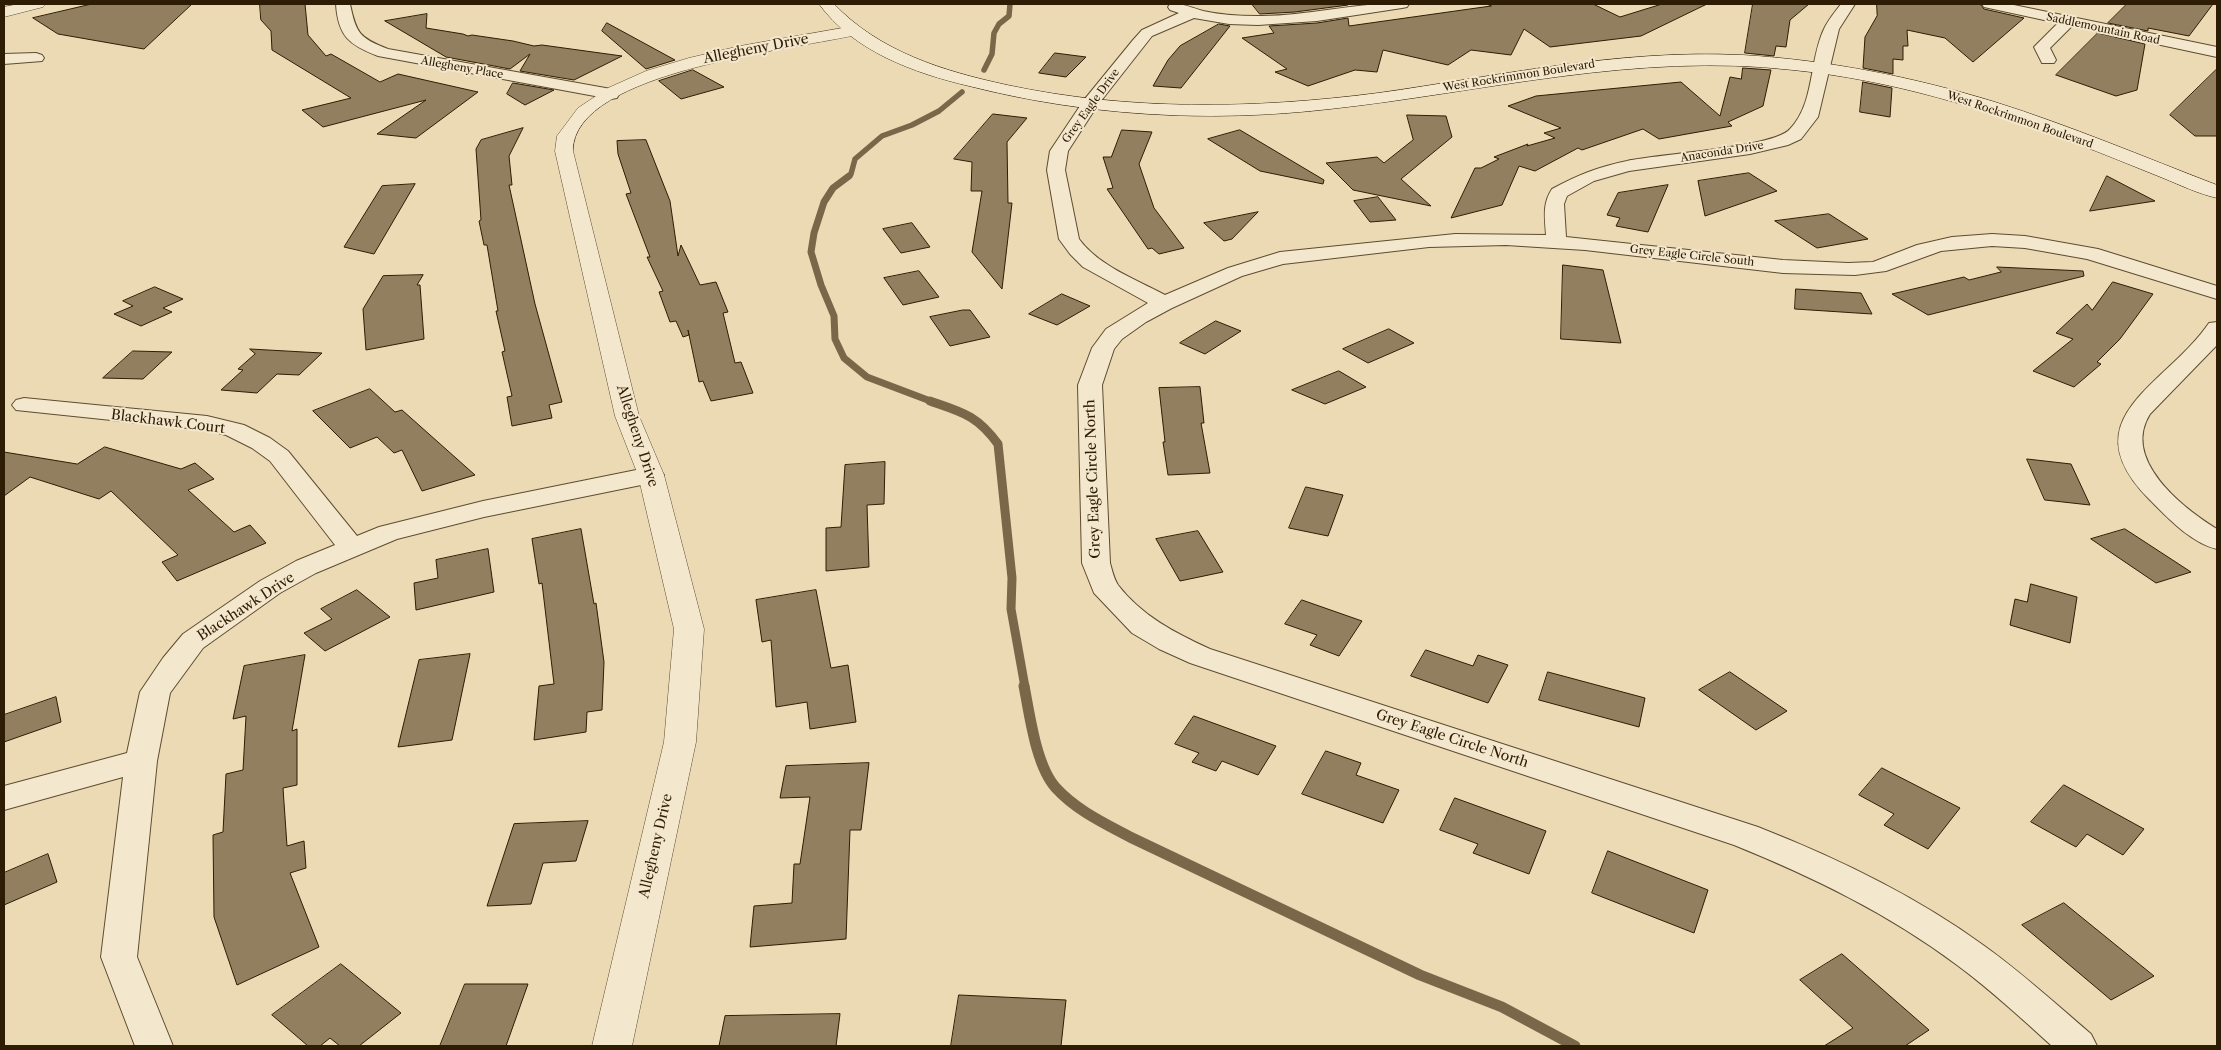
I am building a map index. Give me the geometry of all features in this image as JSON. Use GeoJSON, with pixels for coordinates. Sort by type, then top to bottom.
{"type":"FeatureCollection","features":[{"type":"Feature","properties":{"kind":"main road"},"geometry":{"type":"LineString","coordinates":[[4,12],[38,4]]}},
{"type":"Feature","properties":{"kind":"main road","name":"West Rockrimmon Boulevard"},"geometry":{"type":"LineString","coordinates":[[826,4],[854,31],[908,61],[964,80],[1024,94],[1090,104],[1206,110],[1300,107],[1381,97],[1592,65],[1656,59],[1736,60],[1822,68],[1921,87],[1979,103],[2217,192]]}},
{"type":"Feature","properties":{"kind":"main road","name":"Allegheny Drive"},"geometry":{"type":"LineString","coordinates":[[612,1046],[680,742],[689,629],[651,475],[627,416],[564,151],[565,137],[574,122],[590,108],[637,80],[696,61],[854,31]]}},
{"type":"Feature","properties":{"kind":"street","name":"Allegheny Place"},"geometry":{"type":"LineString","coordinates":[[343,4],[345,27],[351,36],[369,48],[384,53],[611,94]]}},
{"type":"Feature","properties":{"kind":"street"},"geometry":{"type":"LineString","coordinates":[[1169,4],[1192,13],[1230,18],[1270,20],[1402,4]]}},
{"type":"Feature","properties":{"kind":"street","name":"Anaconda Drive"},"geometry":{"type":"LineString","coordinates":[[1556,242],[1554,204],[1559,193],[1580,180],[1628,166],[1750,149],[1782,141],[1795,135],[1810,117],[1831,29],[1848,4]]}},
{"type":"Feature","properties":{"kind":"street","name":"Saddlemountain Road"},"geometry":{"type":"LineString","coordinates":[[1989,4],[2217,52]]}},
{"type":"Feature","properties":{"kind":"street","name":"Grey Eagle Drive"},"geometry":{"type":"LineString","coordinates":[[1164,303],[1090,263],[1069,239],[1056,170],[1057,159],[1059,151],[1090,104],[1147,34],[1192,13]]}},
{"type":"Feature","properties":{"kind":"street"},"geometry":{"type":"LineString","coordinates":[[2048,60],[2042,47],[2069,22]]}},
{"type":"Feature","properties":{"kind":"street"},"geometry":{"type":"LineString","coordinates":[[4,58],[36,58]]}},
{"type":"Feature","properties":{"kind":"street","name":"Grey Eagle Circle South"},"geometry":{"type":"LineString","coordinates":[[1164,303],[1234,272],[1280,258],[1470,239],[1556,242],[1787,266],[1850,270],[1875,268],[1934,246],[1961,242],[2029,243],[2070,248],[2132,263],[2217,293]]}},
{"type":"Feature","properties":{"kind":"street","name":"Grey Eagle Circle North"},"geometry":{"type":"LineString","coordinates":[[1164,303],[1138,317],[1114,334],[1103,348],[1090,385],[1096,563],[1104,587],[1142,626],[1169,642],[1200,656],[1746,836],[1795,855],[1846,879],[1956,944],[2078,1046]]}},
{"type":"Feature","properties":{"kind":"street"},"geometry":{"type":"LineString","coordinates":[[2217,328],[2199,351],[2143,407],[2133,422],[2128,440],[2137,466],[2151,486],[2175,512],[2217,541]]}},
{"type":"Feature","properties":{"kind":"street","name":"Blackhawk Court"},"geometry":{"type":"LineString","coordinates":[[24,405],[207,423],[235,430],[261,442],[279,456],[351,547]]}},
{"type":"Feature","properties":{"kind":"street","name":"Blackhawk Drive"},"geometry":{"type":"LineString","coordinates":[[154,1046],[119,957],[141,761],[155,692],[173,665],[193,641],[270,587],[351,547],[388,532],[429,521],[651,475]]}},
{"type":"Feature","properties":{"kind":"street"},"geometry":{"type":"LineString","coordinates":[[4,798],[141,761]]}},
{"type":"Feature","properties":{"kind":"building"},"geometry":{"type":"Polygon","coordinates":[[[92,4],[192,4],[144,49],[58,34],[33,18],[92,4]]]}},
{"type":"Feature","properties":{"kind":"building"},"geometry":{"type":"Polygon","coordinates":[[[260,4],[305,4],[308,35],[326,56],[331,54],[380,82],[398,74],[478,92],[416,138],[377,134],[426,100],[323,127],[302,110],[351,98],[272,50],[271,31],[261,20],[260,4]]]}},
{"type":"Feature","properties":{"kind":"building"},"geometry":{"type":"Polygon","coordinates":[[[1252,4],[1348,5],[1295,12],[1260,14],[1252,4]]]}},
{"type":"Feature","properties":{"kind":"building"},"geometry":{"type":"Polygon","coordinates":[[[1487,4],[1593,4],[1620,17],[1662,4],[1707,4],[1641,36],[1550,47],[1524,29],[1511,55],[1471,50],[1448,65],[1383,50],[1377,72],[1355,70],[1308,86],[1275,72],[1287,69],[1242,38],[1274,33],[1269,26],[1317,23],[1348,18],[1349,26],[1491,6],[1487,4]]]}},
{"type":"Feature","properties":{"kind":"building"},"geometry":{"type":"Polygon","coordinates":[[[1753,4],[1809,4],[1790,20],[1786,47],[1776,46],[1774,56],[1745,53],[1753,4]]]}},
{"type":"Feature","properties":{"kind":"building"},"geometry":{"type":"Polygon","coordinates":[[[1877,4],[1980,4],[1984,9],[2024,18],[1973,62],[1945,38],[1907,30],[1908,46],[1903,46],[1903,60],[1893,59],[1893,74],[1863,68],[1865,37],[1877,16],[1877,4]]]}},
{"type":"Feature","properties":{"kind":"building"},"geometry":{"type":"Polygon","coordinates":[[[2127,4],[2213,4],[2189,36],[2148,28],[2148,31],[2108,23],[2127,4]]]}},
{"type":"Feature","properties":{"kind":"building"},"geometry":{"type":"Polygon","coordinates":[[[427,14],[426,28],[534,46],[542,45],[622,56],[574,80],[520,71],[530,54],[510,69],[446,57],[385,21],[427,14]]]}},
{"type":"Feature","properties":{"kind":"building"},"geometry":{"type":"Polygon","coordinates":[[[607,23],[675,60],[646,69],[602,31],[607,23]]]}},
{"type":"Feature","properties":{"kind":"building"},"geometry":{"type":"Polygon","coordinates":[[[1219,24],[1230,26],[1181,88],[1153,86],[1168,60],[1180,46],[1219,24]]]}},
{"type":"Feature","properties":{"kind":"building"},"geometry":{"type":"Polygon","coordinates":[[[2098,33],[2145,44],[2137,90],[2116,96],[2056,75],[2098,33]]]}},
{"type":"Feature","properties":{"kind":"building"},"geometry":{"type":"Polygon","coordinates":[[[1055,53],[1086,57],[1066,77],[1039,73],[1055,53]]]}},
{"type":"Feature","properties":{"kind":"building"},"geometry":{"type":"Polygon","coordinates":[[[1743,68],[1771,70],[1763,106],[1728,122],[1732,126],[1659,139],[1643,129],[1582,150],[1578,148],[1535,171],[1519,166],[1502,205],[1451,218],[1475,168],[1481,168],[1499,159],[1494,157],[1528,144],[1527,146],[1555,138],[1544,133],[1561,128],[1508,106],[1536,96],[1681,82],[1720,116],[1730,77],[1741,79],[1743,68]]]}},
{"type":"Feature","properties":{"kind":"building"},"geometry":{"type":"Polygon","coordinates":[[[2217,69],[2217,136],[2195,136],[2170,115],[2217,69]]]}},
{"type":"Feature","properties":{"kind":"building"},"geometry":{"type":"Polygon","coordinates":[[[693,70],[724,87],[681,99],[659,81],[693,70]]]}},
{"type":"Feature","properties":{"kind":"building"},"geometry":{"type":"Polygon","coordinates":[[[1863,82],[1892,88],[1890,117],[1860,112],[1863,82]]]}},
{"type":"Feature","properties":{"kind":"building"},"geometry":{"type":"Polygon","coordinates":[[[513,83],[554,90],[525,105],[507,94],[513,83]]]}},
{"type":"Feature","properties":{"kind":"building"},"geometry":{"type":"Polygon","coordinates":[[[993,114],[1027,118],[1007,142],[1008,203],[1012,203],[1002,289],[972,252],[982,191],[971,191],[972,162],[954,159],[993,114]]]}},
{"type":"Feature","properties":{"kind":"building"},"geometry":{"type":"Polygon","coordinates":[[[1407,115],[1446,116],[1452,137],[1401,179],[1431,206],[1353,190],[1326,163],[1377,157],[1384,163],[1413,140],[1407,115]]]}},
{"type":"Feature","properties":{"kind":"building"},"geometry":{"type":"Polygon","coordinates":[[[523,128],[509,156],[512,185],[509,185],[535,304],[562,402],[549,405],[552,418],[512,426],[507,397],[512,396],[502,352],[505,351],[496,311],[498,311],[487,245],[484,245],[479,221],[481,220],[476,149],[481,140],[523,128]]]}},
{"type":"Feature","properties":{"kind":"building"},"geometry":{"type":"Polygon","coordinates":[[[1122,130],[1152,132],[1139,164],[1154,208],[1184,248],[1159,254],[1152,248],[1148,249],[1107,189],[1113,188],[1103,157],[1111,157],[1122,130]]]}},
{"type":"Feature","properties":{"kind":"building"},"geometry":{"type":"Polygon","coordinates":[[[1240,130],[1324,180],[1323,184],[1260,171],[1208,139],[1240,130]]]}},
{"type":"Feature","properties":{"kind":"building"},"geometry":{"type":"Polygon","coordinates":[[[646,140],[670,201],[678,256],[681,245],[700,285],[716,282],[728,312],[723,313],[735,363],[741,362],[753,393],[711,401],[703,381],[699,382],[688,330],[689,335],[683,337],[676,321],[670,322],[659,292],[663,291],[647,257],[650,257],[626,194],[631,193],[618,154],[617,141],[646,140]]]}},
{"type":"Feature","properties":{"kind":"building"},"geometry":{"type":"Polygon","coordinates":[[[1749,173],[1777,191],[1705,216],[1698,181],[1749,173]]]}},
{"type":"Feature","properties":{"kind":"building"},"geometry":{"type":"Polygon","coordinates":[[[2107,176],[2155,201],[2090,211],[2107,176]]]}},
{"type":"Feature","properties":{"kind":"building"},"geometry":{"type":"Polygon","coordinates":[[[415,184],[374,254],[344,247],[382,186],[415,184]]]}},
{"type":"Feature","properties":{"kind":"building"},"geometry":{"type":"Polygon","coordinates":[[[1668,185],[1648,232],[1616,226],[1620,218],[1607,215],[1618,193],[1668,185]]]}},
{"type":"Feature","properties":{"kind":"building"},"geometry":{"type":"Polygon","coordinates":[[[1378,197],[1396,220],[1370,222],[1354,201],[1378,197]]]}},
{"type":"Feature","properties":{"kind":"building"},"geometry":{"type":"Polygon","coordinates":[[[1258,212],[1232,239],[1224,241],[1204,223],[1258,212]]]}},
{"type":"Feature","properties":{"kind":"building"},"geometry":{"type":"Polygon","coordinates":[[[1829,214],[1868,239],[1817,248],[1775,221],[1829,214]]]}},
{"type":"Feature","properties":{"kind":"building"},"geometry":{"type":"Polygon","coordinates":[[[912,223],[930,247],[901,253],[883,229],[912,223]]]}},
{"type":"Feature","properties":{"kind":"building"},"geometry":{"type":"Polygon","coordinates":[[[1563,265],[1603,270],[1621,343],[1561,339],[1563,265]]]}},
{"type":"Feature","properties":{"kind":"building"},"geometry":{"type":"Polygon","coordinates":[[[1997,267],[2083,271],[2084,276],[1928,315],[1892,294],[1964,277],[1969,280],[2001,272],[1997,267]]]}},
{"type":"Feature","properties":{"kind":"building"},"geometry":{"type":"Polygon","coordinates":[[[919,271],[939,297],[903,305],[884,278],[919,271]]]}},
{"type":"Feature","properties":{"kind":"building"},"geometry":{"type":"Polygon","coordinates":[[[423,275],[417,285],[420,285],[424,339],[366,350],[363,309],[383,276],[423,275]]]}},
{"type":"Feature","properties":{"kind":"building"},"geometry":{"type":"Polygon","coordinates":[[[2113,282],[2153,294],[2120,339],[2097,362],[2101,364],[2074,387],[2033,371],[2073,339],[2056,333],[2087,304],[2092,310],[2113,282]]]}},
{"type":"Feature","properties":{"kind":"building"},"geometry":{"type":"Polygon","coordinates":[[[155,287],[183,299],[163,308],[172,312],[141,326],[114,314],[133,306],[123,301],[155,287]]]}},
{"type":"Feature","properties":{"kind":"building"},"geometry":{"type":"Polygon","coordinates":[[[1796,289],[1861,293],[1872,314],[1795,309],[1796,289]]]}},
{"type":"Feature","properties":{"kind":"building"},"geometry":{"type":"Polygon","coordinates":[[[1062,294],[1090,306],[1057,325],[1029,314],[1062,294]]]}},
{"type":"Feature","properties":{"kind":"building"},"geometry":{"type":"Polygon","coordinates":[[[970,310],[990,337],[950,346],[930,317],[970,310]]]}},
{"type":"Feature","properties":{"kind":"building"},"geometry":{"type":"Polygon","coordinates":[[[1216,321],[1241,331],[1205,354],[1180,343],[1216,321]]]}},
{"type":"Feature","properties":{"kind":"building"},"geometry":{"type":"Polygon","coordinates":[[[1389,329],[1414,343],[1368,363],[1343,349],[1389,329]]]}},
{"type":"Feature","properties":{"kind":"building"},"geometry":{"type":"Polygon","coordinates":[[[250,349],[322,353],[299,375],[277,374],[257,393],[221,390],[243,370],[238,369],[255,354],[250,349]]]}},
{"type":"Feature","properties":{"kind":"building"},"geometry":{"type":"Polygon","coordinates":[[[133,351],[172,352],[143,379],[103,378],[133,351]]]}},
{"type":"Feature","properties":{"kind":"building"},"geometry":{"type":"Polygon","coordinates":[[[1339,371],[1366,387],[1325,404],[1292,390],[1339,371]]]}},
{"type":"Feature","properties":{"kind":"building"},"geometry":{"type":"Polygon","coordinates":[[[1200,387],[1204,423],[1201,423],[1210,473],[1168,475],[1163,442],[1165,442],[1159,388],[1200,387]]]}},
{"type":"Feature","properties":{"kind":"building"},"geometry":{"type":"Polygon","coordinates":[[[370,389],[395,412],[402,410],[475,475],[422,491],[402,450],[394,453],[377,437],[350,448],[313,411],[370,389]]]}},
{"type":"Feature","properties":{"kind":"building"},"geometry":{"type":"Polygon","coordinates":[[[105,447],[181,469],[195,463],[214,479],[188,490],[234,532],[250,525],[266,543],[177,581],[162,562],[178,555],[111,491],[99,499],[30,477],[4,496],[4,452],[77,464],[105,447]]]}},
{"type":"Feature","properties":{"kind":"building"},"geometry":{"type":"Polygon","coordinates":[[[2027,459],[2071,464],[2090,505],[2045,500],[2027,459]]]}},
{"type":"Feature","properties":{"kind":"building"},"geometry":{"type":"Polygon","coordinates":[[[885,462],[884,504],[867,505],[869,567],[826,571],[826,528],[841,527],[845,465],[885,462]]]}},
{"type":"Feature","properties":{"kind":"building"},"geometry":{"type":"Polygon","coordinates":[[[1306,487],[1343,495],[1328,536],[1289,528],[1306,487]]]}},
{"type":"Feature","properties":{"kind":"building"},"geometry":{"type":"Polygon","coordinates":[[[581,529],[594,604],[596,603],[604,662],[602,710],[587,712],[586,732],[534,740],[539,686],[554,684],[542,583],[539,584],[532,539],[581,529]]]}},
{"type":"Feature","properties":{"kind":"building"},"geometry":{"type":"Polygon","coordinates":[[[2125,529],[2191,572],[2156,583],[2091,539],[2125,529]]]}},
{"type":"Feature","properties":{"kind":"building"},"geometry":{"type":"Polygon","coordinates":[[[1198,531],[1223,572],[1180,581],[1156,539],[1198,531]]]}},
{"type":"Feature","properties":{"kind":"building"},"geometry":{"type":"Polygon","coordinates":[[[488,549],[494,592],[416,610],[414,583],[438,578],[436,560],[488,549]]]}},
{"type":"Feature","properties":{"kind":"building"},"geometry":{"type":"Polygon","coordinates":[[[2031,584],[2077,597],[2070,643],[2010,625],[2015,599],[2027,602],[2031,584]]]}},
{"type":"Feature","properties":{"kind":"building"},"geometry":{"type":"Polygon","coordinates":[[[357,590],[390,617],[325,651],[304,633],[332,619],[321,609],[357,590]]]}},
{"type":"Feature","properties":{"kind":"building"},"geometry":{"type":"Polygon","coordinates":[[[816,590],[831,668],[848,665],[856,722],[810,729],[807,702],[776,707],[771,640],[762,642],[756,600],[816,590]]]}},
{"type":"Feature","properties":{"kind":"building"},"geometry":{"type":"Polygon","coordinates":[[[1302,600],[1362,621],[1339,656],[1310,645],[1317,635],[1285,624],[1302,600]]]}},
{"type":"Feature","properties":{"kind":"building"},"geometry":{"type":"Polygon","coordinates":[[[1426,650],[1473,666],[1478,655],[1508,665],[1488,703],[1411,676],[1426,650]]]}},
{"type":"Feature","properties":{"kind":"building"},"geometry":{"type":"Polygon","coordinates":[[[470,654],[452,740],[398,747],[419,660],[470,654]]]}},
{"type":"Feature","properties":{"kind":"building"},"geometry":{"type":"Polygon","coordinates":[[[305,655],[292,731],[297,729],[297,785],[283,788],[287,846],[304,841],[306,868],[290,873],[319,947],[237,985],[214,917],[213,835],[223,832],[226,774],[243,770],[246,716],[233,719],[244,666],[305,655]]]}},
{"type":"Feature","properties":{"kind":"building"},"geometry":{"type":"Polygon","coordinates":[[[1548,672],[1645,698],[1639,727],[1539,700],[1548,672]]]}},
{"type":"Feature","properties":{"kind":"building"},"geometry":{"type":"Polygon","coordinates":[[[1730,672],[1787,711],[1756,730],[1699,690],[1730,672]]]}},
{"type":"Feature","properties":{"kind":"building"},"geometry":{"type":"Polygon","coordinates":[[[56,697],[61,722],[4,742],[4,715],[56,697]]]}},
{"type":"Feature","properties":{"kind":"building"},"geometry":{"type":"Polygon","coordinates":[[[1194,716],[1276,746],[1258,775],[1222,761],[1216,771],[1192,762],[1199,753],[1175,744],[1194,716]]]}},
{"type":"Feature","properties":{"kind":"building"},"geometry":{"type":"Polygon","coordinates":[[[1326,751],[1361,763],[1356,775],[1399,790],[1383,823],[1302,794],[1326,751]]]}},
{"type":"Feature","properties":{"kind":"building"},"geometry":{"type":"Polygon","coordinates":[[[869,763],[861,830],[850,830],[846,939],[750,947],[754,906],[792,903],[794,864],[800,864],[810,797],[780,798],[786,766],[869,763]]]}},
{"type":"Feature","properties":{"kind":"building"},"geometry":{"type":"Polygon","coordinates":[[[1882,768],[1960,808],[1928,849],[1884,825],[1894,814],[1859,795],[1882,768]]]}},
{"type":"Feature","properties":{"kind":"building"},"geometry":{"type":"Polygon","coordinates":[[[2064,785],[2144,829],[2123,855],[2087,834],[2076,847],[2031,822],[2064,785]]]}},
{"type":"Feature","properties":{"kind":"building"},"geometry":{"type":"Polygon","coordinates":[[[1455,798],[1546,831],[1529,874],[1473,853],[1478,844],[1440,830],[1455,798]]]}},
{"type":"Feature","properties":{"kind":"building"},"geometry":{"type":"Polygon","coordinates":[[[588,821],[576,861],[543,863],[531,904],[487,906],[514,824],[588,821]]]}},
{"type":"Feature","properties":{"kind":"building"},"geometry":{"type":"Polygon","coordinates":[[[1608,851],[1708,890],[1694,933],[1592,893],[1608,851]]]}},
{"type":"Feature","properties":{"kind":"building"},"geometry":{"type":"Polygon","coordinates":[[[48,854],[57,882],[4,905],[4,873],[48,854]]]}},
{"type":"Feature","properties":{"kind":"building"},"geometry":{"type":"Polygon","coordinates":[[[2064,903],[2154,976],[2111,1000],[2022,925],[2064,903]]]}},
{"type":"Feature","properties":{"kind":"building"},"geometry":{"type":"Polygon","coordinates":[[[1842,954],[1929,1030],[1905,1046],[1824,1046],[1853,1028],[1800,980],[1842,954]]]}},
{"type":"Feature","properties":{"kind":"building"},"geometry":{"type":"Polygon","coordinates":[[[341,964],[401,1013],[359,1046],[340,1046],[330,1038],[320,1046],[308,1046],[272,1015],[341,964]]]}},
{"type":"Feature","properties":{"kind":"building"},"geometry":{"type":"Polygon","coordinates":[[[465,984],[528,984],[506,1046],[440,1046],[465,984]]]}},
{"type":"Feature","properties":{"kind":"building"},"geometry":{"type":"Polygon","coordinates":[[[959,995],[1066,1000],[1061,1046],[951,1046],[959,995]]]}},
{"type":"Feature","properties":{"kind":"building"},"geometry":{"type":"Polygon","coordinates":[[[840,1014],[836,1046],[719,1046],[725,1016],[840,1014]]]}},
{"type":"Feature","properties":{"kind":"waterway"},"geometry":{"type":"LineString","coordinates":[[984,70],[992,54],[994,33],[999,24],[1009,16],[1010,4]]}},
{"type":"Feature","properties":{"kind":"waterway"},"geometry":{"type":"LineString","coordinates":[[849,176],[855,159],[882,136],[912,125],[939,111],[962,92]]}},
{"type":"Feature","properties":{"kind":"waterway"},"geometry":{"type":"LineString","coordinates":[[849,176],[833,188],[824,202],[814,233],[811,252],[821,285],[834,316],[835,339],[844,358],[867,377],[933,402]]}},
{"type":"Feature","properties":{"kind":"waterway"},"geometry":{"type":"LineString","coordinates":[[933,402],[951,408],[976,421],[998,444],[1012,578],[1011,609],[1025,687]]}},
{"type":"Feature","properties":{"kind":"waterway"},"geometry":{"type":"LineString","coordinates":[[1024,686],[1031,726],[1043,767],[1056,788],[1081,809],[1130,837],[1420,975],[1502,1007],[1575,1046]]}}]}
